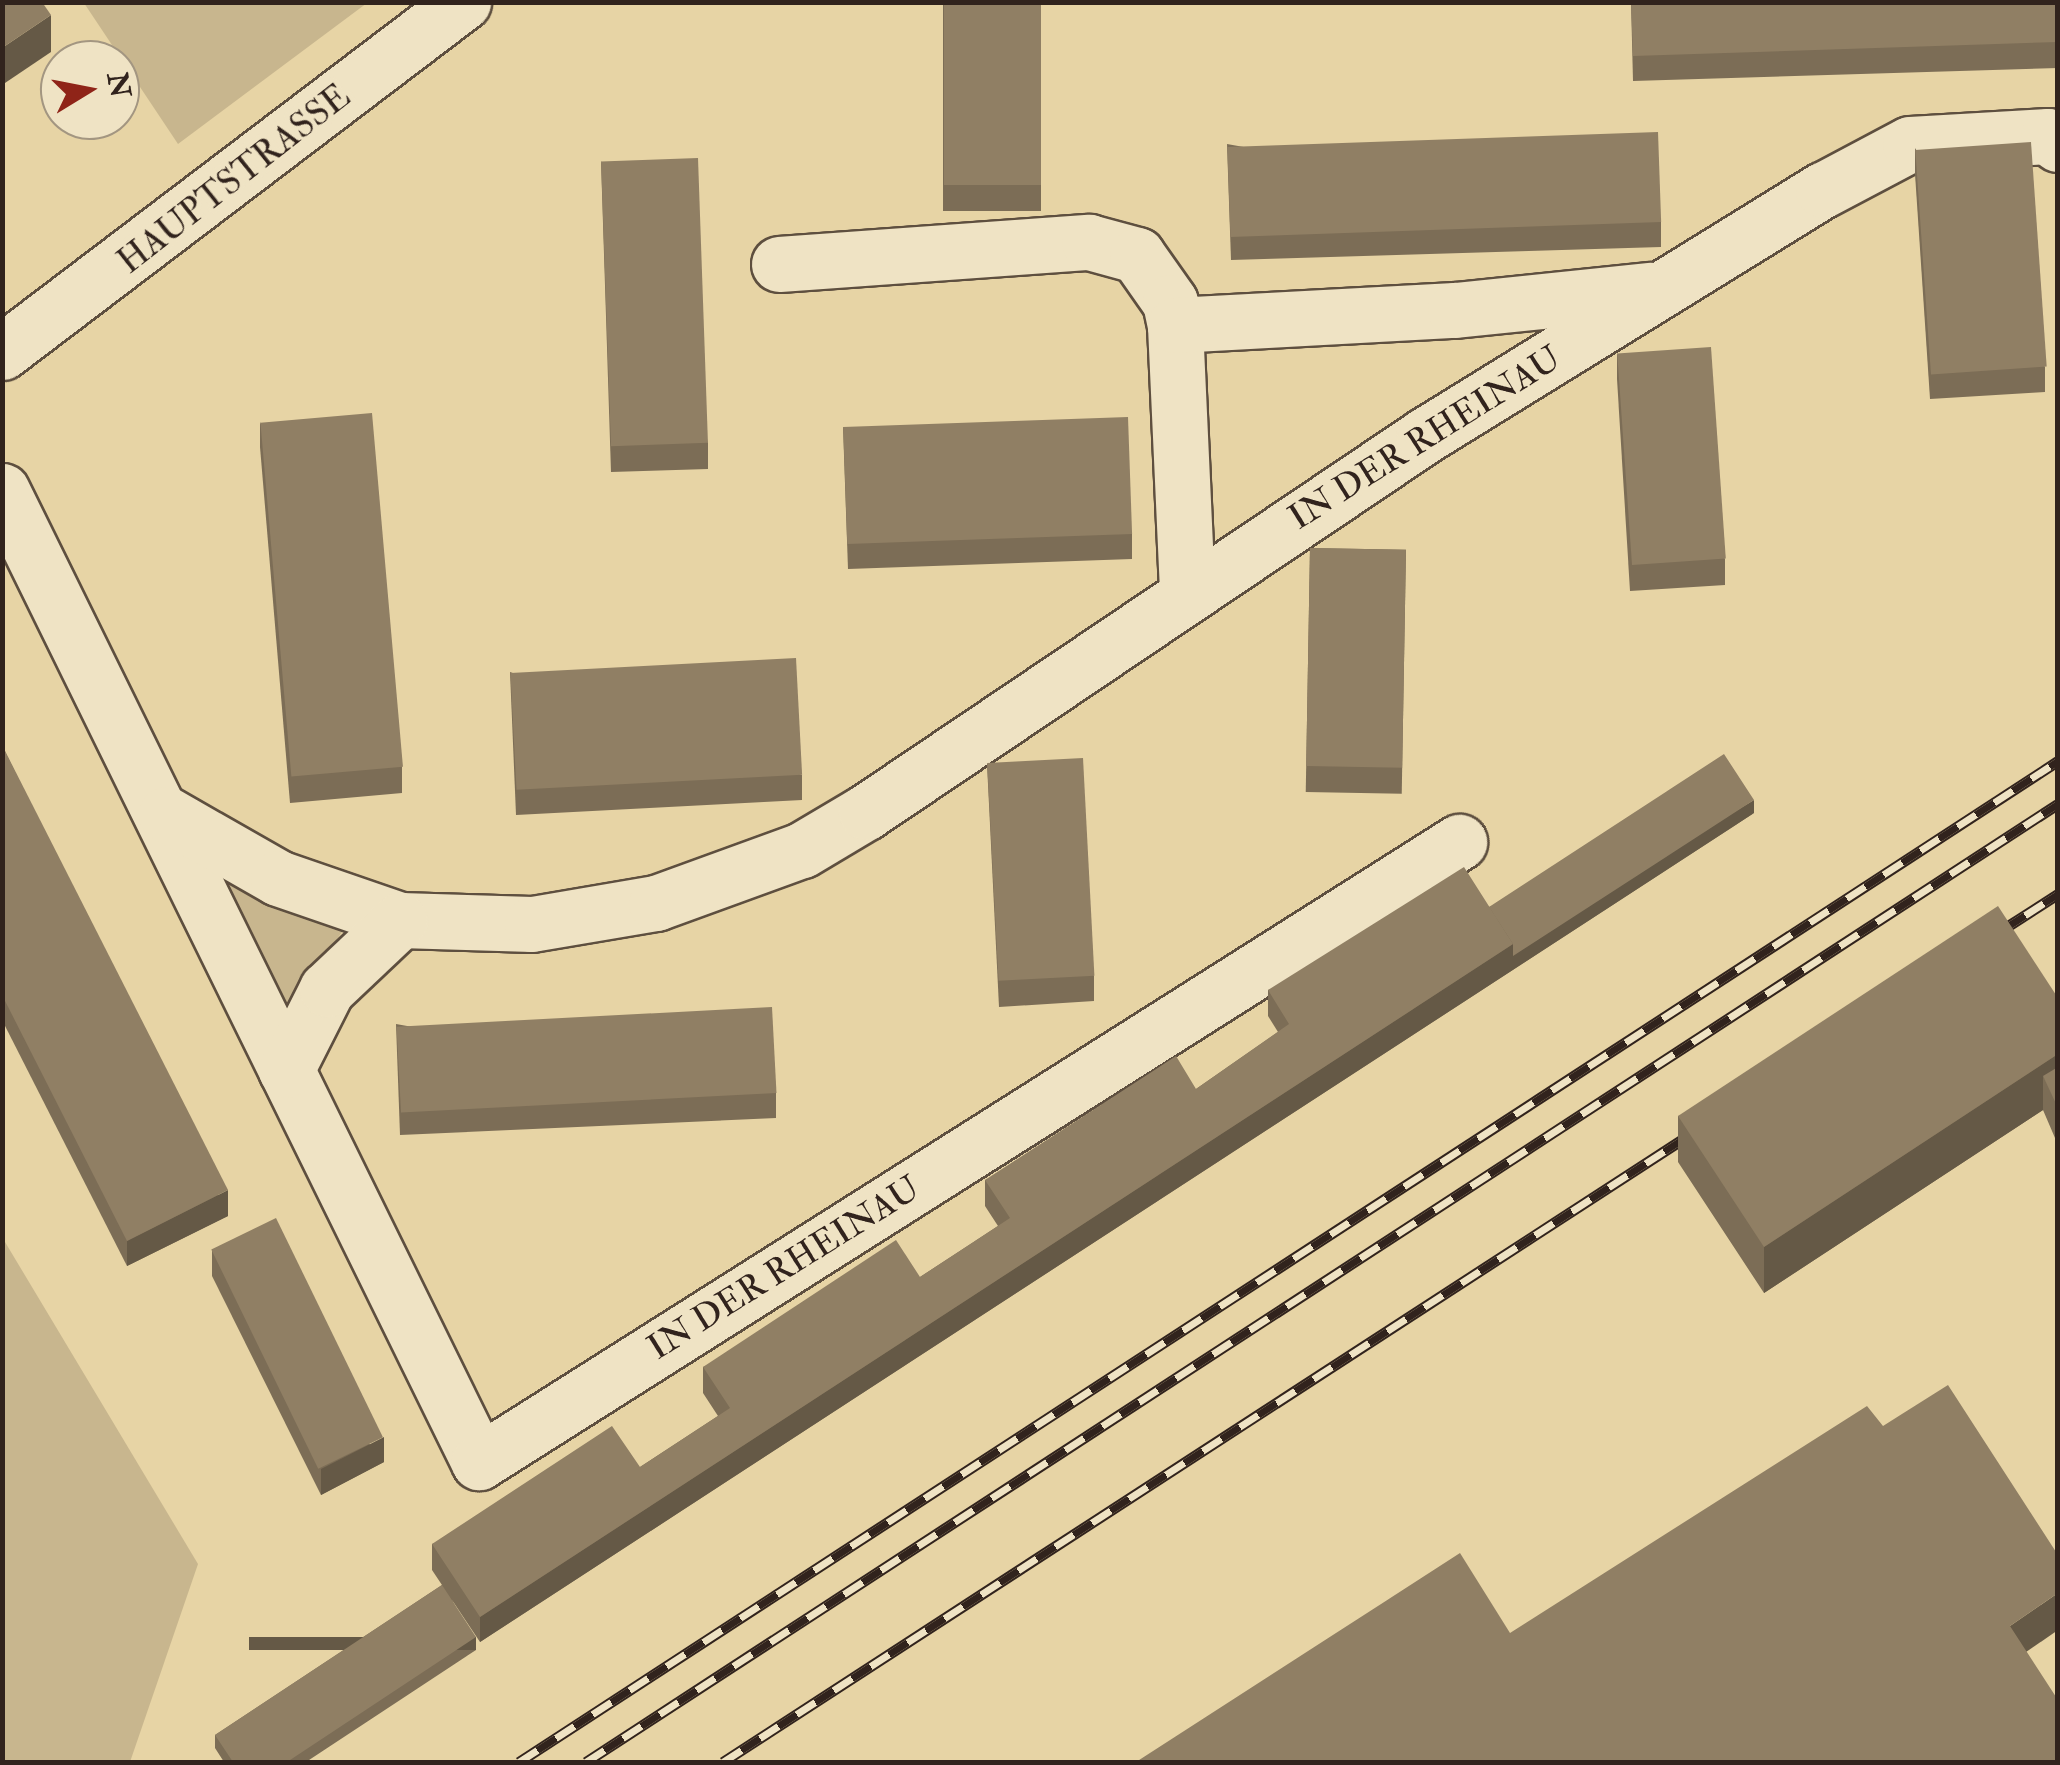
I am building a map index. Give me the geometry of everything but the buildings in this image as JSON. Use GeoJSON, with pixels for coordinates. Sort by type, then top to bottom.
{"type":"FeatureCollection","features":[{"type":"Feature","properties":{"kind":"street","name":"HAUPTSTRASSE"},"geometry":{"type":"LineString","coordinates":[[2,352],[463,2]]}},
{"type":"Feature","properties":{"kind":"street","name":"IN DER RHEINAU"},"geometry":{"type":"LineString","coordinates":[[166,814],[278,878],[400,920],[532,924],[656,903],[802,850],[1104,656],[1187,590],[1664,289],[1910,144],[2048,136],[2058,144]]}},
{"type":"Feature","properties":{"kind":"street"},"geometry":{"type":"LineString","coordinates":[[779,264],[1089,242],[1137,254],[1170,302],[1175,325],[1187,590]]}},
{"type":"Feature","properties":{"kind":"street","name":"IN DER RHEINAU"},"geometry":{"type":"LineString","coordinates":[[1175,325],[1455,310],[1664,289]]}},
{"type":"Feature","properties":{"kind":"street","name":"IN DER RHEINAU"},"geometry":{"type":"LineString","coordinates":[[2,491],[166,814],[286,1070],[479,1462],[1459,842]]}},
{"type":"Feature","properties":{"kind":"street"},"geometry":{"type":"LineString","coordinates":[[286,1070],[327,988],[400,920]]}},
{"type":"Feature","properties":{"kind":"shaded area"},"geometry":{"type":"Polygon","coordinates":[[[84,3],[367,3],[178,144],[140,87],[140,40],[109,40],[84,3]]]}},
{"type":"Feature","properties":{"kind":"shaded area"},"geometry":{"type":"Polygon","coordinates":[[[217,876],[346,926],[281,1021],[217,876]]]}},
{"type":"Feature","properties":{"kind":"shaded area"},"geometry":{"type":"Polygon","coordinates":[[[2,1237],[198,1564],[130,1762],[3,1762],[2,1237]]]}},
{"type":"Feature","properties":{"kind":"railway"},"geometry":{"type":"LineString","coordinates":[[519,1762],[2058,761]]}},
{"type":"Feature","properties":{"kind":"railway"},"geometry":{"type":"LineString","coordinates":[[586,1762],[2058,804]]}},
{"type":"Feature","properties":{"kind":"railway"},"geometry":{"type":"LineString","coordinates":[[1988,939],[2058,894]]}},
{"type":"Feature","properties":{"kind":"railway"},"geometry":{"type":"LineString","coordinates":[[723,1762],[1700,1128]]}}]}
